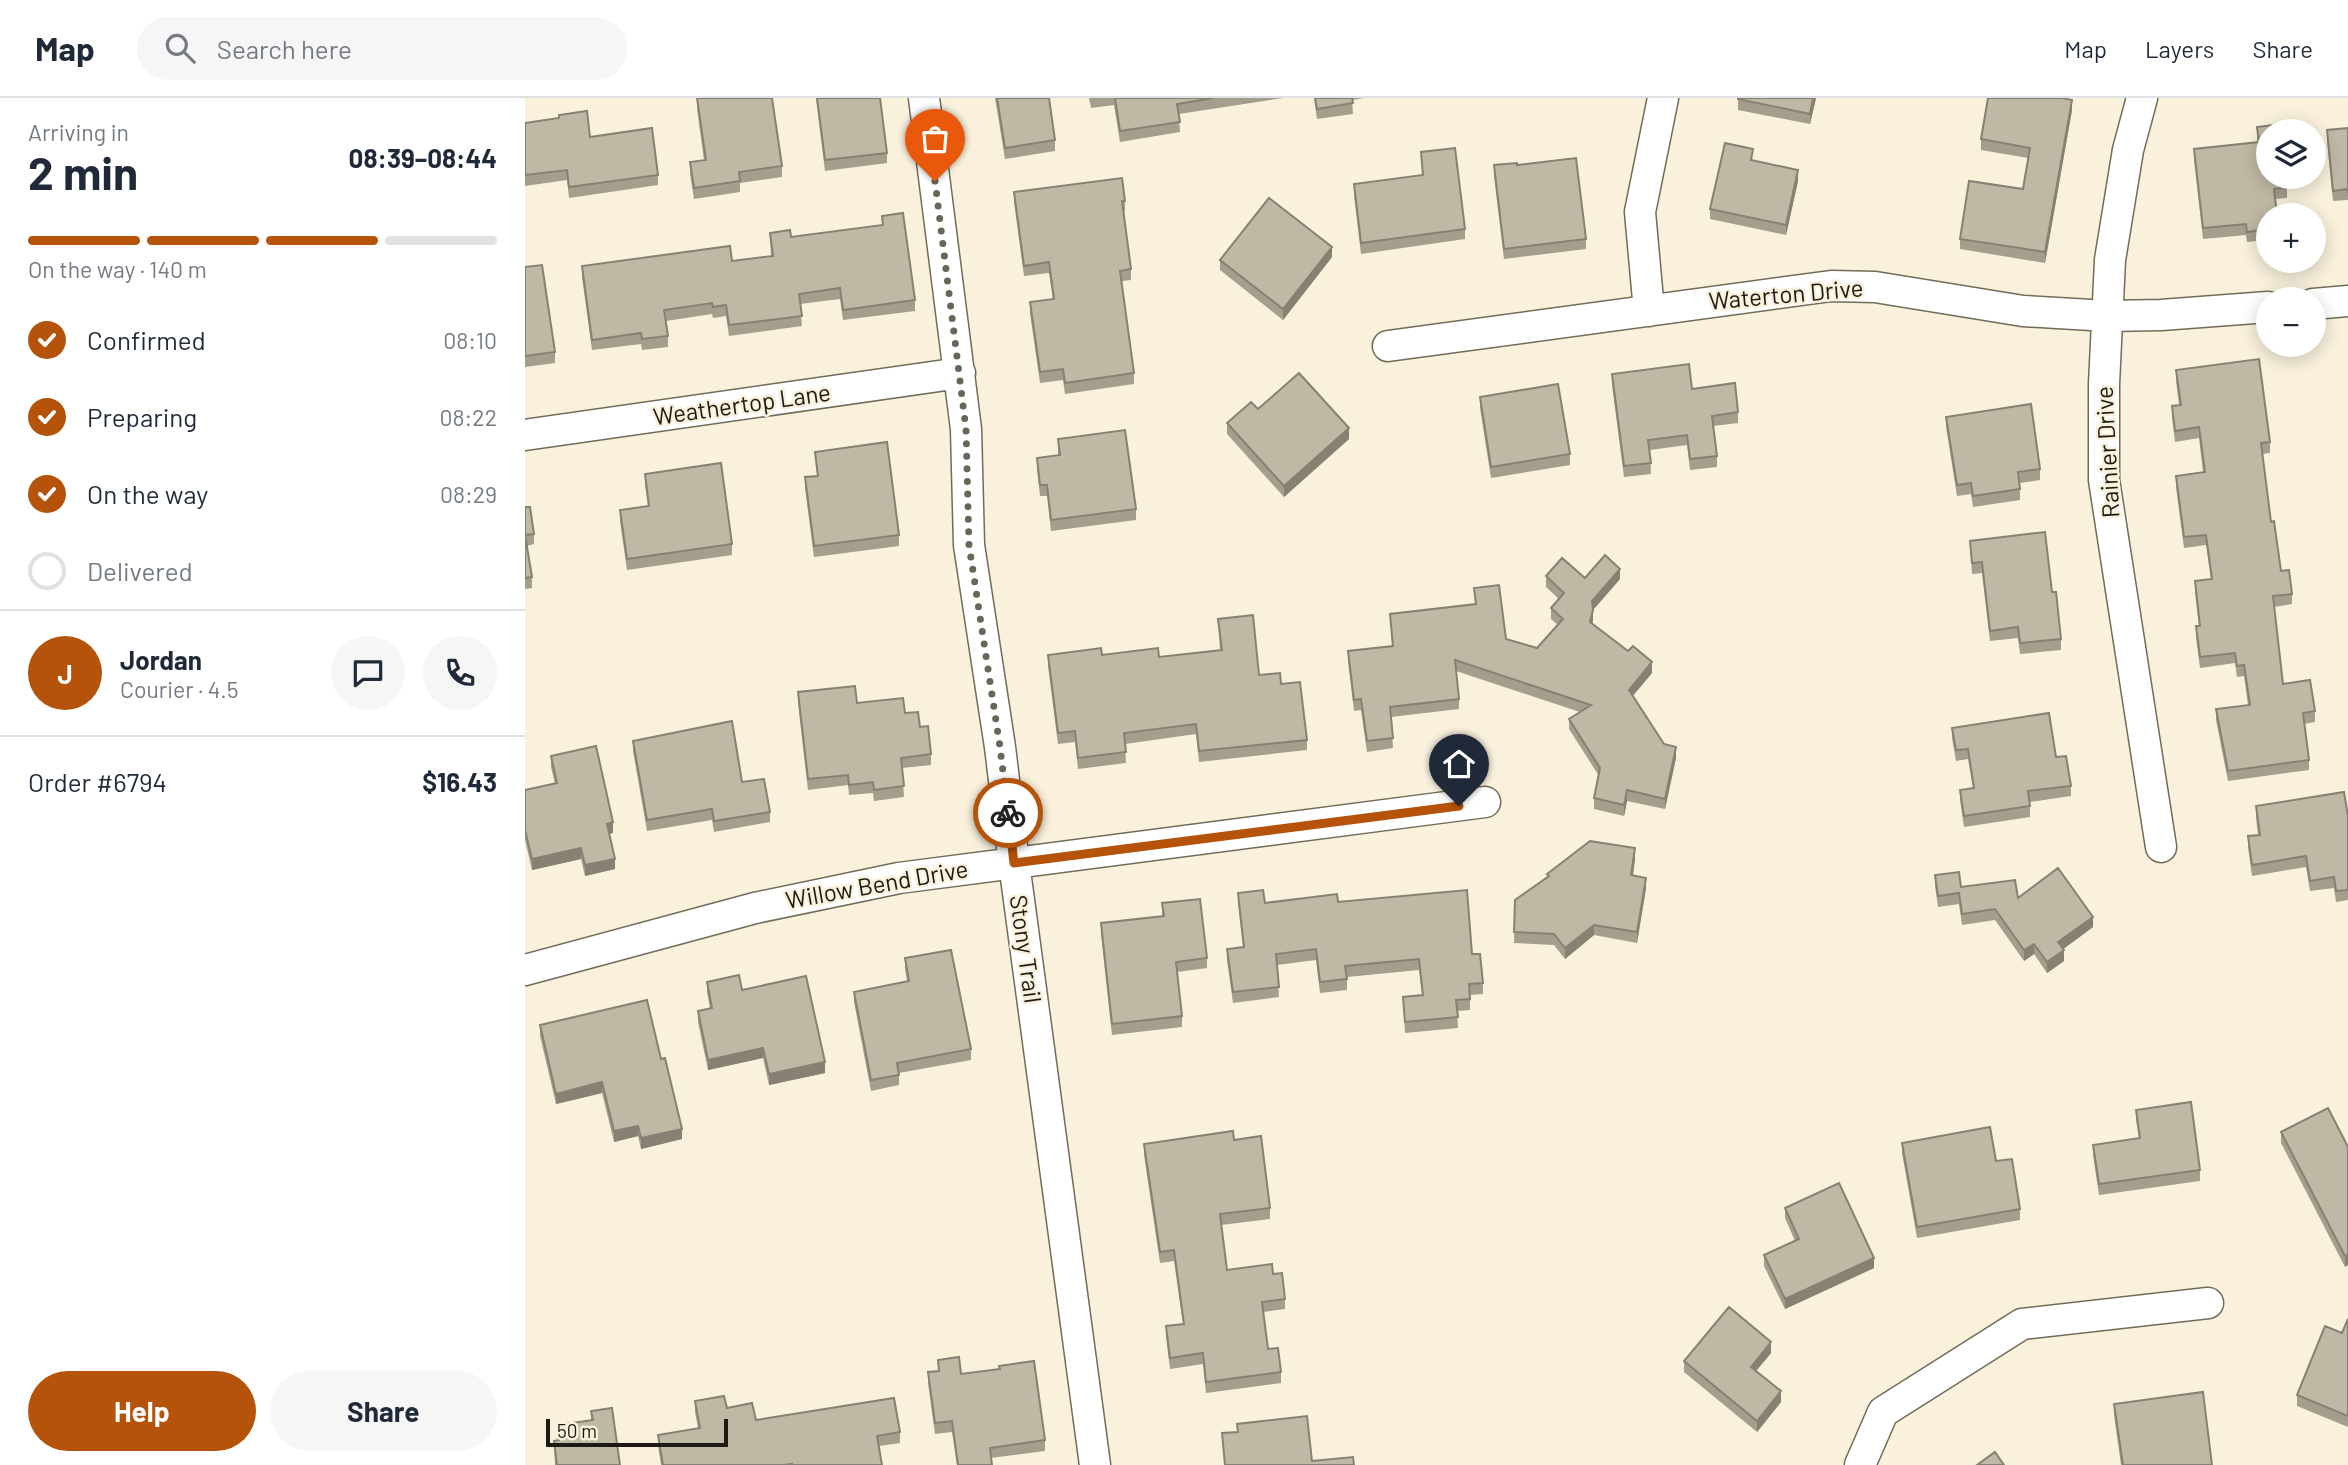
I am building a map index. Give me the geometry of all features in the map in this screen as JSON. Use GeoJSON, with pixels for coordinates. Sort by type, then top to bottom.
{"type":"FeatureCollection","features":[{"type":"Feature","properties":{"kind":"street","name":"Stony Trail"},"geometry":{"type":"LineString","coordinates":[[924,98],[966,429],[969,545],[1000,747],[1095,1465]]}},
{"type":"Feature","properties":{"kind":"street"},"geometry":{"type":"LineString","coordinates":[[1649,310],[1640,212],[1663,98]]}},
{"type":"Feature","properties":{"kind":"street","name":"Rainier Drive"},"geometry":{"type":"LineString","coordinates":[[2142,98],[2128,150],[2113,247],[2104,384],[2104,480],[2161,847]]}},
{"type":"Feature","properties":{"kind":"street","name":"Waterton Drive"},"geometry":{"type":"LineString","coordinates":[[1388,346],[1831,286],[1875,286],[2022,311],[2108,316],[2161,316],[2256,308]]}},
{"type":"Feature","properties":{"kind":"street"},"geometry":{"type":"LineString","coordinates":[[2326,303],[2348,301]]}},
{"type":"Feature","properties":{"kind":"street","name":"Weathertop Lane"},"geometry":{"type":"LineString","coordinates":[[525,435],[960,373]]}},
{"type":"Feature","properties":{"kind":"street","name":"Willow Bend Drive"},"geometry":{"type":"LineString","coordinates":[[525,970],[755,908],[899,878],[1485,802]]}},
{"type":"Feature","properties":{"kind":"street"},"geometry":{"type":"LineString","coordinates":[[1860,1465],[1883,1412],[2022,1324],[2208,1303]]}},
{"type":"Feature","properties":{"kind":"building"},"geometry":{"type":"Polygon","coordinates":[[[697,98],[772,98],[782,166],[739,172],[740,181],[694,188],[690,162],[706,160],[697,98]]]}},
{"type":"Feature","properties":{"kind":"building"},"geometry":{"type":"Polygon","coordinates":[[[817,98],[880,98],[887,153],[825,160],[817,98]]]}},
{"type":"Feature","properties":{"kind":"building"},"geometry":{"type":"Polygon","coordinates":[[[997,98],[1049,98],[1055,140],[1005,148],[997,98]]]}},
{"type":"Feature","properties":{"kind":"building"},"geometry":{"type":"Polygon","coordinates":[[[1115,98],[1214,98],[1177,104],[1180,122],[1120,131],[1115,98]]]}},
{"type":"Feature","properties":{"kind":"building"},"geometry":{"type":"Polygon","coordinates":[[[1315,98],[1352,98],[1353,103],[1317,109],[1315,98]]]}},
{"type":"Feature","properties":{"kind":"building"},"geometry":{"type":"Polygon","coordinates":[[[1738,98],[1813,98],[1810,114],[1738,98]]]}},
{"type":"Feature","properties":{"kind":"building"},"geometry":{"type":"Polygon","coordinates":[[[1988,98],[2072,100],[2045,252],[1960,239],[1969,181],[2023,189],[2030,148],[1981,139],[1988,98]]]}},
{"type":"Feature","properties":{"kind":"building"},"geometry":{"type":"Polygon","coordinates":[[[587,111],[590,137],[652,128],[658,175],[569,187],[567,170],[525,175],[525,123],[587,111]]]}},
{"type":"Feature","properties":{"kind":"building"},"geometry":{"type":"Polygon","coordinates":[[[2348,128],[2348,189],[2333,191],[2327,130],[2348,128]]]}},
{"type":"Feature","properties":{"kind":"building"},"geometry":{"type":"Polygon","coordinates":[[[2256,142],[2256,189],[2274,189],[2276,203],[2256,203],[2256,231],[2247,232],[2246,224],[2203,228],[2194,149],[2256,142]]]}},
{"type":"Feature","properties":{"kind":"building"},"geometry":{"type":"Polygon","coordinates":[[[1725,143],[1753,149],[1751,160],[1798,170],[1786,225],[1710,209],[1725,143]]]}},
{"type":"Feature","properties":{"kind":"building"},"geometry":{"type":"Polygon","coordinates":[[[1455,148],[1465,229],[1361,243],[1354,184],[1423,175],[1421,152],[1455,148]]]}},
{"type":"Feature","properties":{"kind":"building"},"geometry":{"type":"Polygon","coordinates":[[[1576,158],[1586,239],[1504,249],[1494,165],[1576,158]]]}},
{"type":"Feature","properties":{"kind":"building"},"geometry":{"type":"Polygon","coordinates":[[[1122,178],[1125,201],[1122,201],[1131,269],[1120,271],[1134,373],[1065,383],[1063,369],[1040,372],[1030,302],[1054,299],[1049,262],[1024,266],[1014,192],[1122,178]]]}},
{"type":"Feature","properties":{"kind":"building"},"geometry":{"type":"Polygon","coordinates":[[[1269,198],[1332,247],[1283,309],[1220,260],[1269,198]]]}},
{"type":"Feature","properties":{"kind":"building"},"geometry":{"type":"Polygon","coordinates":[[[903,213],[915,300],[843,310],[840,288],[799,294],[802,316],[729,325],[726,305],[713,307],[712,303],[664,310],[668,336],[642,339],[641,333],[592,340],[582,266],[730,246],[732,261],[773,256],[770,233],[790,230],[791,237],[883,225],[882,216],[903,213]]]}},
{"type":"Feature","properties":{"kind":"building"},"geometry":{"type":"Polygon","coordinates":[[[542,265],[555,352],[525,356],[525,267],[542,265]]]}},
{"type":"Feature","properties":{"kind":"building"},"geometry":{"type":"Polygon","coordinates":[[[2259,359],[2270,442],[2261,443],[2271,522],[2274,521],[2281,571],[2289,570],[2292,594],[2273,596],[2283,684],[2310,680],[2315,711],[2303,713],[2309,760],[2228,771],[2216,709],[2250,705],[2244,665],[2237,666],[2235,653],[2200,657],[2195,581],[2212,579],[2206,535],[2184,537],[2176,476],[2205,472],[2199,427],[2175,431],[2172,406],[2181,405],[2176,370],[2259,359]]]}},
{"type":"Feature","properties":{"kind":"building"},"geometry":{"type":"Polygon","coordinates":[[[1689,364],[1692,389],[1735,383],[1738,412],[1712,416],[1717,456],[1690,459],[1687,435],[1648,440],[1651,463],[1624,466],[1612,374],[1689,364]]]}},
{"type":"Feature","properties":{"kind":"building"},"geometry":{"type":"Polygon","coordinates":[[[1299,373],[1349,428],[1284,486],[1227,423],[1251,402],[1258,409],[1299,373]]]}},
{"type":"Feature","properties":{"kind":"building"},"geometry":{"type":"Polygon","coordinates":[[[1558,384],[1570,454],[1491,467],[1480,397],[1558,384]]]}},
{"type":"Feature","properties":{"kind":"building"},"geometry":{"type":"Polygon","coordinates":[[[2031,404],[2040,469],[2018,472],[2020,489],[1973,496],[1971,483],[1957,485],[1946,417],[2031,404]]]}},
{"type":"Feature","properties":{"kind":"building"},"geometry":{"type":"Polygon","coordinates":[[[1125,430],[1136,509],[1051,520],[1047,485],[1040,485],[1037,458],[1060,455],[1058,439],[1125,430]]]}},
{"type":"Feature","properties":{"kind":"building"},"geometry":{"type":"Polygon","coordinates":[[[887,442],[899,535],[814,546],[805,477],[818,476],[815,452],[887,442]]]}},
{"type":"Feature","properties":{"kind":"building"},"geometry":{"type":"Polygon","coordinates":[[[721,463],[732,544],[627,559],[620,510],[649,506],[645,474],[721,463]]]}},
{"type":"Feature","properties":{"kind":"building"},"geometry":{"type":"Polygon","coordinates":[[[525,507],[530,507],[534,534],[525,535],[525,507]]]}},
{"type":"Feature","properties":{"kind":"building"},"geometry":{"type":"Polygon","coordinates":[[[2045,532],[2061,639],[2020,643],[2018,627],[1990,631],[1982,562],[1972,563],[1970,541],[2045,532]]]}},
{"type":"Feature","properties":{"kind":"building"},"geometry":{"type":"Polygon","coordinates":[[[525,535],[532,577],[525,578],[525,535]]]}},
{"type":"Feature","properties":{"kind":"building"},"geometry":{"type":"Polygon","coordinates":[[[1605,555],[1620,569],[1592,601],[1590,622],[1628,651],[1633,646],[1652,662],[1629,690],[1664,744],[1676,747],[1665,799],[1627,790],[1624,805],[1594,798],[1600,768],[1569,719],[1591,705],[1455,660],[1459,699],[1390,707],[1393,738],[1367,741],[1361,699],[1354,700],[1348,651],[1393,646],[1390,614],[1476,604],[1474,588],[1499,585],[1506,639],[1537,648],[1563,619],[1551,608],[1564,593],[1546,576],[1562,558],[1585,578],[1605,555]]]}},
{"type":"Feature","properties":{"kind":"building"},"geometry":{"type":"Polygon","coordinates":[[[1253,615],[1259,675],[1280,673],[1281,684],[1300,682],[1307,740],[1199,751],[1196,724],[1124,733],[1126,752],[1078,758],[1075,731],[1058,733],[1048,655],[1101,648],[1102,655],[1158,648],[1159,657],[1222,650],[1218,619],[1253,615]]]}},
{"type":"Feature","properties":{"kind":"building"},"geometry":{"type":"Polygon","coordinates":[[[855,686],[857,703],[903,698],[905,713],[918,712],[920,727],[928,726],[931,754],[901,758],[904,786],[874,790],[873,782],[849,785],[848,775],[808,779],[798,692],[855,686]]]}},
{"type":"Feature","properties":{"kind":"building"},"geometry":{"type":"Polygon","coordinates":[[[2049,713],[2056,757],[2066,756],[2071,786],[2028,791],[2030,806],[1964,816],[1960,790],[1974,788],[1968,749],[1956,750],[1952,728],[2049,713]]]}},
{"type":"Feature","properties":{"kind":"building"},"geometry":{"type":"Polygon","coordinates":[[[732,721],[742,782],[764,779],[770,812],[714,821],[712,809],[647,820],[633,741],[732,721]]]}},
{"type":"Feature","properties":{"kind":"building"},"geometry":{"type":"Polygon","coordinates":[[[596,746],[613,822],[607,824],[615,859],[585,865],[581,848],[532,859],[525,830],[525,790],[557,783],[551,756],[596,746]]]}},
{"type":"Feature","properties":{"kind":"building"},"geometry":{"type":"Polygon","coordinates":[[[2344,792],[2348,816],[2348,890],[2336,891],[2334,877],[2310,881],[2306,856],[2252,865],[2248,836],[2260,835],[2256,806],[2344,792]]]}},
{"type":"Feature","properties":{"kind":"building"},"geometry":{"type":"Polygon","coordinates":[[[1590,841],[1635,848],[1631,875],[1646,878],[1637,932],[1594,925],[1565,948],[1554,934],[1514,932],[1515,900],[1549,876],[1547,874],[1590,841]]]}},
{"type":"Feature","properties":{"kind":"building"},"geometry":{"type":"Polygon","coordinates":[[[2058,868],[2093,917],[2058,942],[2064,950],[2047,962],[2034,944],[2024,950],[1995,909],[1962,914],[1959,893],[1938,896],[1935,875],[1959,872],[1961,887],[2015,880],[2018,898],[2058,868]]]}},
{"type":"Feature","properties":{"kind":"building"},"geometry":{"type":"Polygon","coordinates":[[[1263,890],[1265,903],[1337,894],[1338,902],[1467,890],[1472,954],[1480,954],[1483,983],[1469,984],[1470,999],[1456,1000],[1458,1017],[1405,1022],[1403,997],[1423,995],[1419,959],[1345,966],[1347,979],[1320,982],[1316,949],[1276,954],[1279,987],[1233,992],[1227,949],[1244,947],[1238,893],[1263,890]]]}},
{"type":"Feature","properties":{"kind":"building"},"geometry":{"type":"Polygon","coordinates":[[[1200,899],[1207,958],[1176,962],[1182,1016],[1112,1024],[1101,923],[1164,916],[1162,903],[1200,899]]]}},
{"type":"Feature","properties":{"kind":"building"},"geometry":{"type":"Polygon","coordinates":[[[951,950],[971,1049],[897,1063],[899,1075],[871,1080],[854,992],[909,981],[905,958],[951,950]]]}},
{"type":"Feature","properties":{"kind":"building"},"geometry":{"type":"Polygon","coordinates":[[[739,975],[742,990],[806,976],[825,1062],[769,1074],[763,1048],[708,1060],[698,1011],[712,1008],[707,982],[739,975]]]}},
{"type":"Feature","properties":{"kind":"building"},"geometry":{"type":"Polygon","coordinates":[[[647,1000],[661,1059],[665,1058],[682,1129],[641,1138],[638,1126],[614,1131],[602,1082],[556,1094],[540,1025],[647,1000]]]}},
{"type":"Feature","properties":{"kind":"building"},"geometry":{"type":"Polygon","coordinates":[[[2191,1102],[2200,1170],[2099,1184],[2093,1145],[2140,1138],[2136,1110],[2191,1102]]]}},
{"type":"Feature","properties":{"kind":"building"},"geometry":{"type":"Polygon","coordinates":[[[2328,1108],[2348,1147],[2348,1255],[2345,1256],[2281,1132],[2328,1108]]]}},
{"type":"Feature","properties":{"kind":"building"},"geometry":{"type":"Polygon","coordinates":[[[1990,1127],[1996,1161],[2012,1159],[2020,1209],[1917,1227],[1902,1143],[1990,1127]]]}},
{"type":"Feature","properties":{"kind":"building"},"geometry":{"type":"Polygon","coordinates":[[[1233,1131],[1234,1140],[1261,1136],[1270,1208],[1220,1214],[1227,1270],[1272,1264],[1273,1274],[1282,1273],[1285,1299],[1262,1302],[1268,1349],[1278,1348],[1281,1372],[1206,1382],[1203,1353],[1170,1358],[1166,1326],[1184,1324],[1174,1250],[1160,1252],[1144,1144],[1233,1131]]]}},
{"type":"Feature","properties":{"kind":"building"},"geometry":{"type":"Polygon","coordinates":[[[1839,1183],[1874,1258],[1785,1299],[1764,1255],[1799,1239],[1785,1208],[1839,1183]]]}},
{"type":"Feature","properties":{"kind":"building"},"geometry":{"type":"Polygon","coordinates":[[[1729,1307],[1771,1342],[1751,1367],[1781,1391],[1757,1421],[1684,1361],[1729,1307]]]}},
{"type":"Feature","properties":{"kind":"building"},"geometry":{"type":"Polygon","coordinates":[[[2348,1319],[2348,1416],[2297,1395],[2325,1326],[2342,1333],[2348,1319]]]}},
{"type":"Feature","properties":{"kind":"building"},"geometry":{"type":"Polygon","coordinates":[[[959,1357],[961,1374],[1034,1361],[1045,1440],[990,1448],[992,1465],[958,1465],[952,1421],[935,1423],[928,1372],[939,1371],[938,1360],[959,1357]]]}},
{"type":"Feature","properties":{"kind":"building"},"geometry":{"type":"Polygon","coordinates":[[[2203,1392],[2212,1465],[2123,1465],[2114,1404],[2203,1392]]]}},
{"type":"Feature","properties":{"kind":"building"},"geometry":{"type":"Polygon","coordinates":[[[724,1396],[727,1408],[752,1403],[756,1420],[894,1398],[900,1432],[877,1436],[882,1465],[663,1465],[658,1435],[700,1428],[695,1401],[724,1396]]]}},
{"type":"Feature","properties":{"kind":"building"},"geometry":{"type":"Polygon","coordinates":[[[612,1408],[620,1465],[557,1465],[554,1441],[559,1440],[557,1425],[593,1420],[591,1411],[612,1408]]]}},
{"type":"Feature","properties":{"kind":"building"},"geometry":{"type":"Polygon","coordinates":[[[1307,1416],[1312,1461],[1353,1457],[1354,1465],[1225,1465],[1222,1433],[1238,1432],[1237,1424],[1307,1416]]]}},
{"type":"Feature","properties":{"kind":"building"},"geometry":{"type":"Polygon","coordinates":[[[1995,1452],[2004,1465],[1977,1465],[1995,1452]]]}},
{"type":"Feature","properties":{"kind":"way so far"},"geometry":{"type":"LineString","coordinates":[[935,181],[966,429],[969,545],[1008,813]]}},
{"type":"Feature","properties":{"kind":"route"},"geometry":{"type":"LineString","coordinates":[[1008,813],[1014,863],[1459,806]]}}]}
